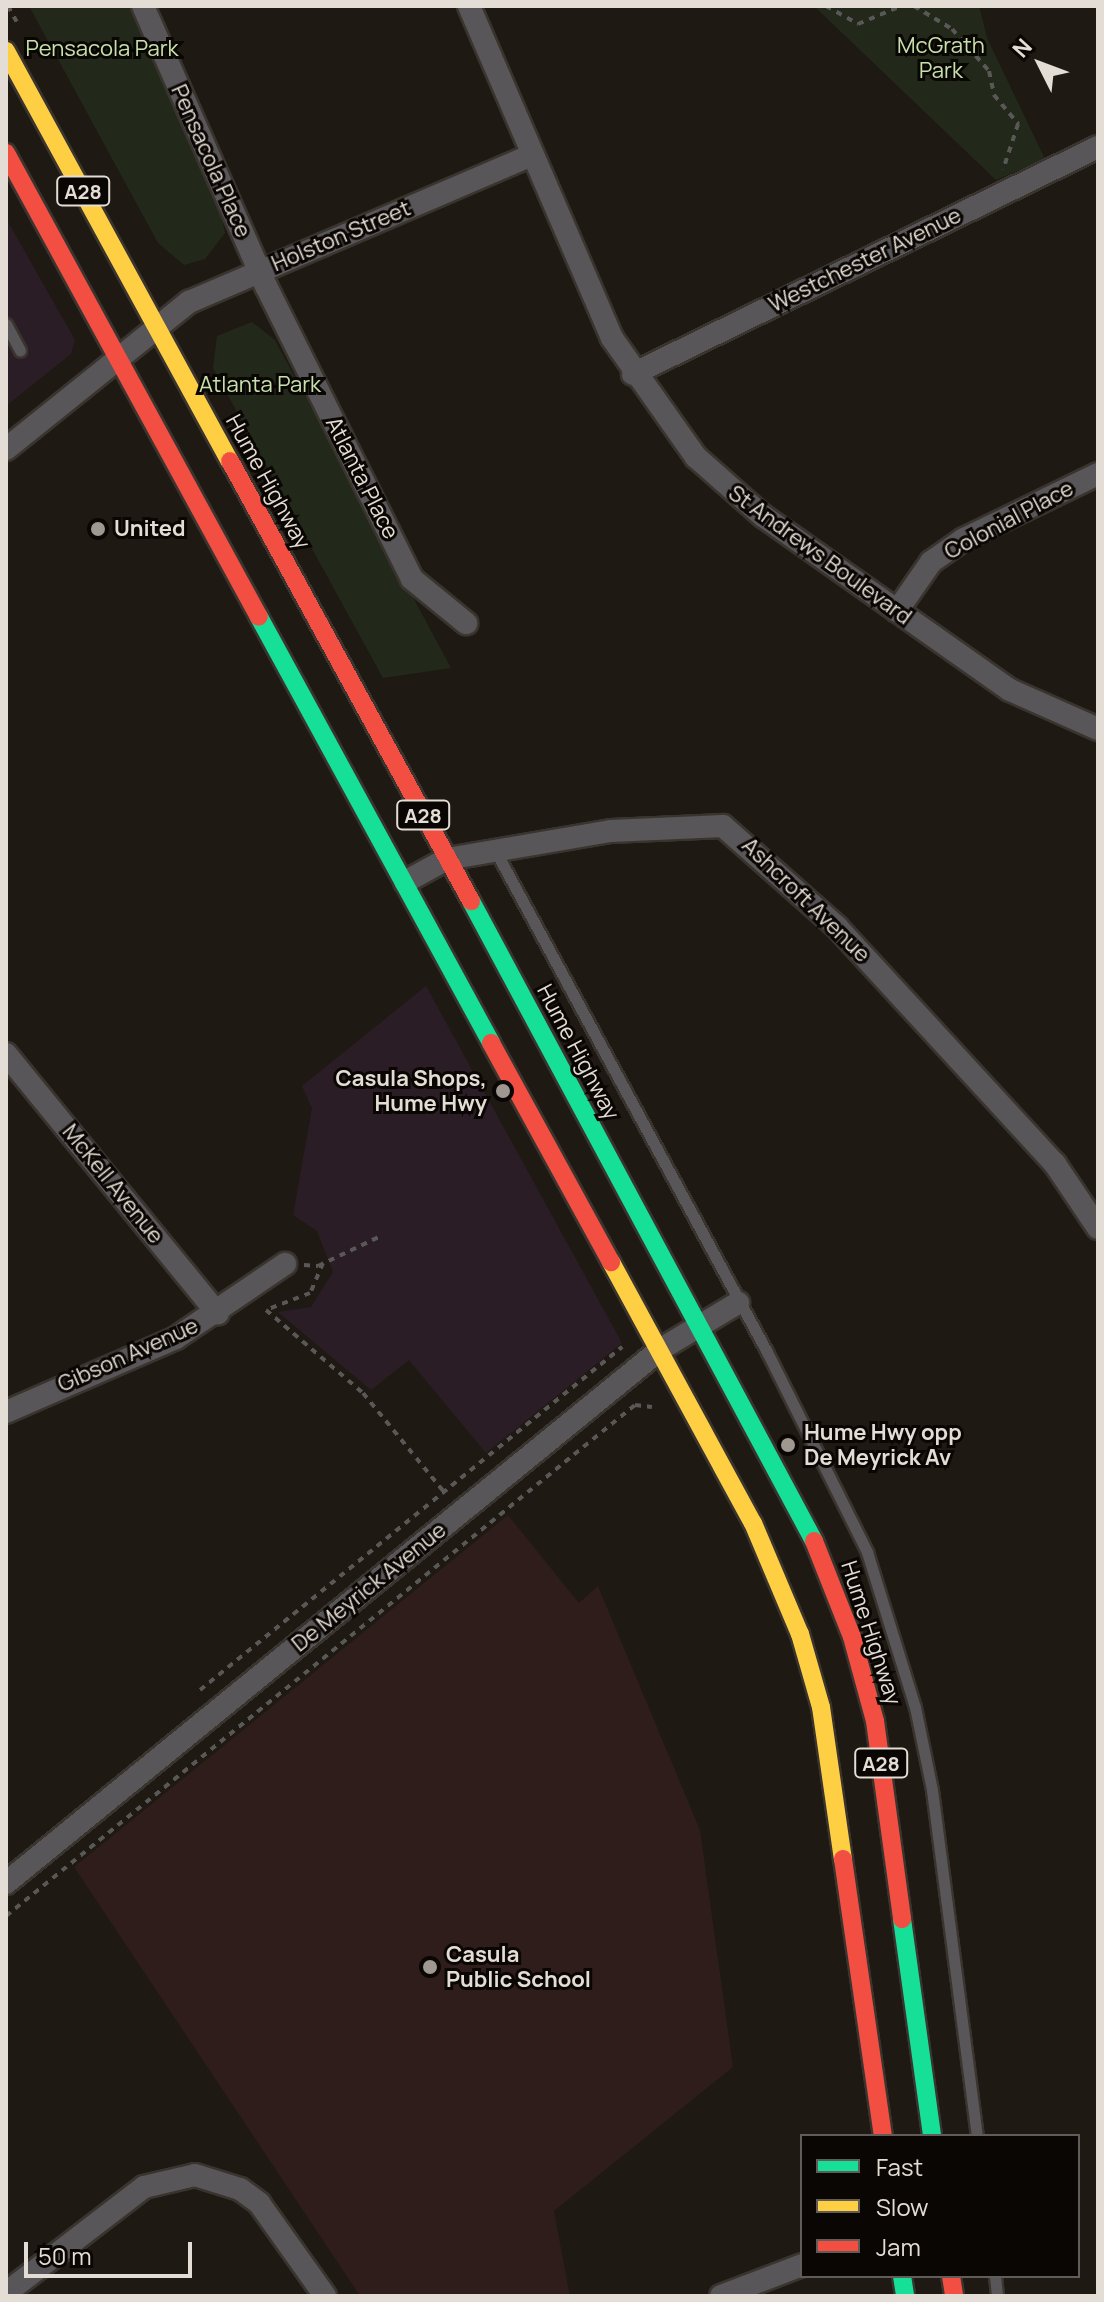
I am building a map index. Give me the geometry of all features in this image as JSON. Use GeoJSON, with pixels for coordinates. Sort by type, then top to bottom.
{"type":"FeatureCollection","features":[{"type":"Feature","properties":{"kind":"highway","name":"Hume Highway"},"geometry":{"type":"LineString","coordinates":[[6,51],[701,1322],[811,1535],[852,1637],[875,1721],[932,2134]]}},
{"type":"Feature","properties":{"kind":"highway","name":"A28"},"geometry":{"type":"LineString","coordinates":[[6,153],[661,1349],[753,1523],[800,1634],[821,1707],[883,2134]]}},
{"type":"Feature","properties":{"kind":"street","name":"Pensacola Place"},"geometry":{"type":"LineString","coordinates":[[143,6],[259,271]]}},
{"type":"Feature","properties":{"kind":"street","name":"St Andrews Boulevard"},"geometry":{"type":"LineString","coordinates":[[469,6],[530,156],[633,374],[721,483],[1010,690],[1098,729]]}},
{"type":"Feature","properties":{"kind":"street","name":"Westchester Avenue"},"geometry":{"type":"LineString","coordinates":[[633,374],[1098,147]]}},
{"type":"Feature","properties":{"kind":"street","name":"Holston Street"},"geometry":{"type":"LineString","coordinates":[[6,449],[189,302],[530,156]]}},
{"type":"Feature","properties":{"kind":"street","name":"Atlanta Place"},"geometry":{"type":"LineString","coordinates":[[259,271],[412,579],[466,623]]}},
{"type":"Feature","properties":{"kind":"street","name":"Colonial Place"},"geometry":{"type":"LineString","coordinates":[[897,611],[931,562],[964,539],[1098,474]]}},
{"type":"Feature","properties":{"kind":"street","name":"Ashcroft Avenue"},"geometry":{"type":"LineString","coordinates":[[405,882],[447,859],[707,822],[738,834],[837,927],[1055,1164],[1098,1228]]}},
{"type":"Feature","properties":{"kind":"street","name":"McKell Avenue"},"geometry":{"type":"LineString","coordinates":[[6,1054],[218,1314]]}},
{"type":"Feature","properties":{"kind":"street","name":"Gibson Avenue"},"geometry":{"type":"LineString","coordinates":[[6,1412],[218,1314],[285,1264]]}},
{"type":"Feature","properties":{"kind":"street","name":"De Meyrick Avenue"},"geometry":{"type":"LineString","coordinates":[[6,1883],[661,1349],[701,1322],[738,1303]]}},
{"type":"Feature","properties":{"kind":"street"},"geometry":{"type":"LineString","coordinates":[[6,2293],[144,2187],[195,2175],[240,2189],[259,2203],[325,2296]]}},
{"type":"Feature","properties":{"kind":"street"},"geometry":{"type":"LineString","coordinates":[[721,2296],[800,2266]]}},
{"type":"Feature","properties":{"kind":"lane"},"geometry":{"type":"LineString","coordinates":[[6,324],[20,350]]}},
{"type":"Feature","properties":{"kind":"lane"},"geometry":{"type":"LineString","coordinates":[[496,852],[847,1506],[888,1613],[932,1790],[977,2134]]}},
{"type":"Feature","properties":{"kind":"path"},"geometry":{"type":"LineString","coordinates":[[826,6],[858,24],[901,6]]}},
{"type":"Feature","properties":{"kind":"path"},"geometry":{"type":"LineString","coordinates":[[914,6],[959,37],[989,71],[994,95],[1018,124],[1017,141],[1002,166],[1012,188]]}},
{"type":"Feature","properties":{"kind":"path"},"geometry":{"type":"LineString","coordinates":[[285,1264],[323,1263],[381,1236]]}},
{"type":"Feature","properties":{"kind":"path"},"geometry":{"type":"LineString","coordinates":[[323,1263],[310,1293],[266,1310],[363,1393],[444,1492]]}},
{"type":"Feature","properties":{"kind":"path"},"geometry":{"type":"LineString","coordinates":[[200,1690],[626,1344]]}},
{"type":"Feature","properties":{"kind":"path","name":"De Meyrick Avenue"},"geometry":{"type":"LineString","coordinates":[[6,1916],[641,1401],[660,1411]]}},
{"type":"Feature","properties":{"kind":"shaded area"},"geometry":{"type":"Polygon","coordinates":[[[6,218],[75,340],[71,354],[6,406],[6,218]]]}},
{"type":"Feature","properties":{"kind":"shaded area"},"geometry":{"type":"Polygon","coordinates":[[[426,986],[622,1343],[486,1453],[409,1360],[371,1390],[278,1312],[311,1307],[333,1272],[317,1231],[293,1215],[312,1108],[302,1086],[426,986]]]}},
{"type":"Feature","properties":{"kind":"shaded area","name":"Casula Public School"},"geometry":{"type":"Polygon","coordinates":[[[508,1515],[579,1603],[598,1586],[700,1830],[733,2067],[554,2211],[570,2296],[360,2296],[74,1867],[508,1515]]]}},
{"type":"Feature","properties":{"kind":"green space","name":"Pensacola Park"},"geometry":{"type":"Polygon","coordinates":[[[29,6],[130,6],[222,218],[225,233],[205,259],[184,265],[158,243],[29,6]]]}},
{"type":"Feature","properties":{"kind":"green space","name":"McGrath Park"},"geometry":{"type":"Polygon","coordinates":[[[814,6],[979,6],[987,38],[1045,159],[996,180],[814,6]]]}},
{"type":"Feature","properties":{"kind":"green space","name":"Atlanta Park"},"geometry":{"type":"Polygon","coordinates":[[[252,322],[275,340],[451,668],[383,678],[213,368],[217,336],[252,322]]]}},
{"type":"Feature","properties":{"kind":"traffic: fast"},"geometry":{"type":"LineString","coordinates":[[259,617],[491,1043]]}},
{"type":"Feature","properties":{"kind":"traffic: fast"},"geometry":{"type":"LineString","coordinates":[[471,901],[814,1541]]}},
{"type":"Feature","properties":{"kind":"traffic: fast"},"geometry":{"type":"LineString","coordinates":[[902,1919],[932,2134]]}},
{"type":"Feature","properties":{"kind":"traffic: fast"},"geometry":{"type":"LineString","coordinates":[[902,2278],[905,2296]]}},
{"type":"Feature","properties":{"kind":"traffic: slow"},"geometry":{"type":"LineString","coordinates":[[6,51],[230,461]]}},
{"type":"Feature","properties":{"kind":"traffic: slow"},"geometry":{"type":"LineString","coordinates":[[611,1262],[753,1523],[800,1634],[821,1707],[843,1859]]}},
{"type":"Feature","properties":{"kind":"traffic: jam"},"geometry":{"type":"LineString","coordinates":[[6,153],[259,617]]}},
{"type":"Feature","properties":{"kind":"traffic: jam"},"geometry":{"type":"LineString","coordinates":[[230,461],[471,901]]}},
{"type":"Feature","properties":{"kind":"traffic: jam"},"geometry":{"type":"LineString","coordinates":[[491,1043],[611,1262]]}},
{"type":"Feature","properties":{"kind":"traffic: jam"},"geometry":{"type":"LineString","coordinates":[[814,1541],[852,1637],[875,1721],[902,1919]]}},
{"type":"Feature","properties":{"kind":"traffic: jam"},"geometry":{"type":"LineString","coordinates":[[843,1859],[883,2134]]}},
{"type":"Feature","properties":{"kind":"traffic: jam"},"geometry":{"type":"LineString","coordinates":[[951,2278],[954,2296]]}},
{"type":"Feature","properties":{"kind":"place","name":"United"},"geometry":{"type":"Point","coordinates":[98,529]}},
{"type":"Feature","properties":{"kind":"place","name":"Casula Shops, Hume Hwy"},"geometry":{"type":"Point","coordinates":[503,1091]}},
{"type":"Feature","properties":{"kind":"place","name":"Hume Hwy opp De Meyrick Av"},"geometry":{"type":"Point","coordinates":[788,1445]}},
{"type":"Feature","properties":{"kind":"place","name":"Casula Public School"},"geometry":{"type":"Point","coordinates":[430,1967]}}]}
